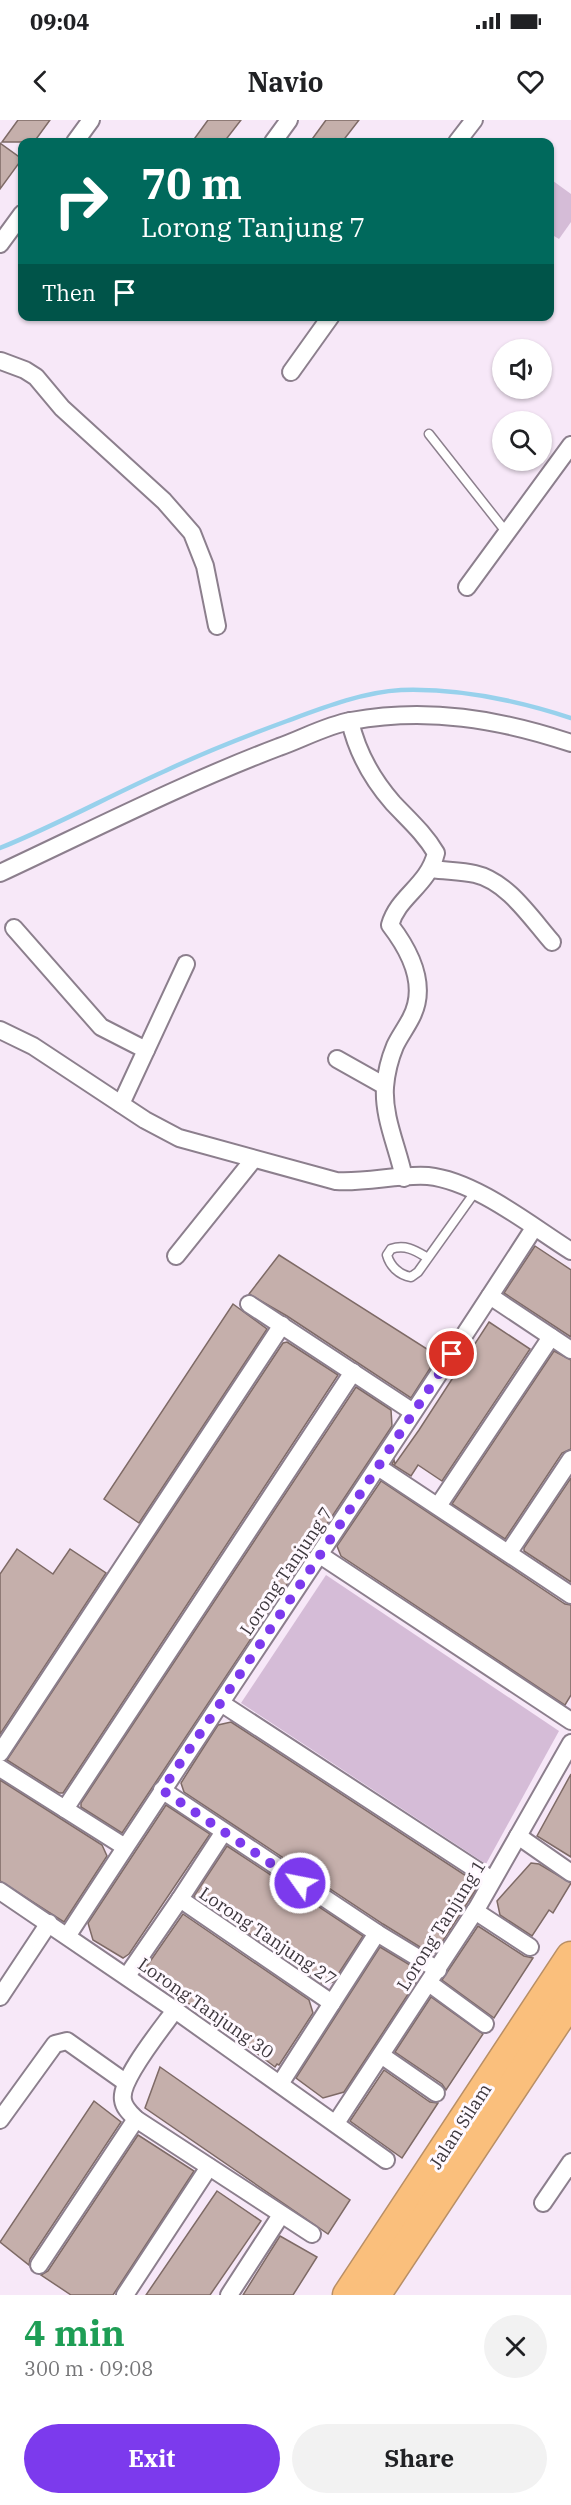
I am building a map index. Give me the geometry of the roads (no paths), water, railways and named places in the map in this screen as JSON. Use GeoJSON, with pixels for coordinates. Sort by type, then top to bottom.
{"type":"FeatureCollection","features":[{"type":"Feature","properties":{"kind":"highway","name":"Jalan Silam"},"geometry":{"type":"LineString","coordinates":[[348,2295],[571,1957]]}},
{"type":"Feature","properties":{"kind":"highway","name":"Jalan Silam"},"geometry":{"type":"LineString","coordinates":[[375,2295],[571,1999]]}},
{"type":"Feature","properties":{"kind":"street"},"geometry":{"type":"LineString","coordinates":[[78,138],[91,120]]}},
{"type":"Feature","properties":{"kind":"street"},"geometry":{"type":"LineString","coordinates":[[276,138],[289,120]]}},
{"type":"Feature","properties":{"kind":"street"},"geometry":{"type":"LineString","coordinates":[[460,138],[474,120]]}},
{"type":"Feature","properties":{"kind":"street"},"geometry":{"type":"LineString","coordinates":[[0,244],[18,219]]}},
{"type":"Feature","properties":{"kind":"street"},"geometry":{"type":"LineString","coordinates":[[291,372],[327,321]]}},
{"type":"Feature","properties":{"kind":"street"},"geometry":{"type":"LineString","coordinates":[[0,358],[36,377],[62,408],[164,501],[192,533],[205,566],[217,626]]}},
{"type":"Feature","properties":{"kind":"street"},"geometry":{"type":"LineString","coordinates":[[467,587],[569,452]]}},
{"type":"Feature","properties":{"kind":"street"},"geometry":{"type":"LineString","coordinates":[[0,873],[240,762],[350,721],[416,714],[454,715],[528,728],[571,743]]}},
{"type":"Feature","properties":{"kind":"street"},"geometry":{"type":"LineString","coordinates":[[350,721],[355,743],[379,786],[421,830],[436,853],[432,869],[398,907],[390,925],[414,963],[417,1000],[413,1016],[394,1047],[385,1086],[386,1106],[404,1178]]}},
{"type":"Feature","properties":{"kind":"street"},"geometry":{"type":"LineString","coordinates":[[432,869],[475,874],[493,881],[522,908],[552,942]]}},
{"type":"Feature","properties":{"kind":"street"},"geometry":{"type":"LineString","coordinates":[[14,928],[101,1027],[146,1050]]}},
{"type":"Feature","properties":{"kind":"street"},"geometry":{"type":"LineString","coordinates":[[121,1104],[186,964]]}},
{"type":"Feature","properties":{"kind":"street"},"geometry":{"type":"LineString","coordinates":[[0,1030],[33,1046],[121,1104],[178,1138],[336,1181],[414,1176],[443,1178],[476,1192],[571,1251]]}},
{"type":"Feature","properties":{"kind":"street"},"geometry":{"type":"LineString","coordinates":[[337,1059],[385,1086]]}},
{"type":"Feature","properties":{"kind":"street"},"geometry":{"type":"LineString","coordinates":[[176,1256],[253,1160]]}},
{"type":"Feature","properties":{"kind":"street","name":"Lorong Tanjung 7"},"geometry":{"type":"LineString","coordinates":[[68,1935],[534,1228]]}},
{"type":"Feature","properties":{"kind":"street"},"geometry":{"type":"LineString","coordinates":[[490,1296],[571,1350]]}},
{"type":"Feature","properties":{"kind":"street"},"geometry":{"type":"LineString","coordinates":[[249,1304],[413,1412]]}},
{"type":"Feature","properties":{"kind":"street"},"geometry":{"type":"LineString","coordinates":[[0,1754],[282,1325]]}},
{"type":"Feature","properties":{"kind":"street"},"geometry":{"type":"LineString","coordinates":[[438,1506],[551,1337]]}},
{"type":"Feature","properties":{"kind":"street"},"geometry":{"type":"LineString","coordinates":[[65,1809],[353,1372]]}},
{"type":"Feature","properties":{"kind":"street"},"geometry":{"type":"LineString","coordinates":[[509,1552],[571,1459]]}},
{"type":"Feature","properties":{"kind":"street"},"geometry":{"type":"LineString","coordinates":[[378,1467],[571,1595]]}},
{"type":"Feature","properties":{"kind":"street"},"geometry":{"type":"LineString","coordinates":[[320,1555],[571,1721]]}},
{"type":"Feature","properties":{"kind":"street"},"geometry":{"type":"LineString","coordinates":[[221,1703],[492,1880]]}},
{"type":"Feature","properties":{"kind":"street","name":"Lorong Tanjung 1"},"geometry":{"type":"LineString","coordinates":[[336,2123],[475,1911],[518,1836],[565,1767],[571,1743]]}},
{"type":"Feature","properties":{"kind":"street"},"geometry":{"type":"LineString","coordinates":[[0,1768],[125,1847]]}},
{"type":"Feature","properties":{"kind":"street"},"geometry":{"type":"LineString","coordinates":[[162,1790],[223,1833],[377,1933],[433,1976],[485,2024]]}},
{"type":"Feature","properties":{"kind":"street","name":"Lorong Tanjung 27"},"geometry":{"type":"LineString","coordinates":[[223,1833],[180,1899],[332,2003],[377,1933]]}},
{"type":"Feature","properties":{"kind":"street"},"geometry":{"type":"LineString","coordinates":[[518,1836],[571,1873]]}},
{"type":"Feature","properties":{"kind":"street","name":"Lorong Tanjung 30"},"geometry":{"type":"LineString","coordinates":[[0,1892],[68,1935],[386,2160]]}},
{"type":"Feature","properties":{"kind":"street"},"geometry":{"type":"LineString","coordinates":[[127,1976],[180,1899]]}},
{"type":"Feature","properties":{"kind":"street"},"geometry":{"type":"LineString","coordinates":[[475,1911],[530,1947]]}},
{"type":"Feature","properties":{"kind":"street"},"geometry":{"type":"LineString","coordinates":[[0,1997],[49,1923]]}},
{"type":"Feature","properties":{"kind":"street"},"geometry":{"type":"LineString","coordinates":[[280,2084],[332,2003]]}},
{"type":"Feature","properties":{"kind":"street"},"geometry":{"type":"LineString","coordinates":[[175,2010],[125,2082],[122,2098],[126,2109],[136,2120],[312,2234]]}},
{"type":"Feature","properties":{"kind":"street"},"geometry":{"type":"LineString","coordinates":[[0,2120],[55,2044],[67,2041],[125,2082]]}},
{"type":"Feature","properties":{"kind":"street"},"geometry":{"type":"LineString","coordinates":[[381,2055],[436,2093]]}},
{"type":"Feature","properties":{"kind":"street"},"geometry":{"type":"LineString","coordinates":[[39,2265],[136,2120]]}},
{"type":"Feature","properties":{"kind":"street"},"geometry":{"type":"LineString","coordinates":[[543,2203],[571,2162]]}},
{"type":"Feature","properties":{"kind":"street"},"geometry":{"type":"LineString","coordinates":[[124,2295],[209,2167]]}},
{"type":"Feature","properties":{"kind":"street"},"geometry":{"type":"LineString","coordinates":[[229,2295],[281,2215]]}},
{"type":"Feature","properties":{"kind":"lane"},"geometry":{"type":"LineString","coordinates":[[429,434],[507,532]]}},
{"type":"Feature","properties":{"kind":"lane"},"geometry":{"type":"LineString","coordinates":[[428,1258],[408,1247],[398,1246],[387,1254],[389,1262],[398,1272],[411,1277],[428,1258],[476,1192]]}},
{"type":"Feature","properties":{"kind":"waterway"},"geometry":{"type":"LineString","coordinates":[[0,848],[210,751],[314,711],[372,694],[401,690],[466,693],[487,696],[571,718]]}}]}
